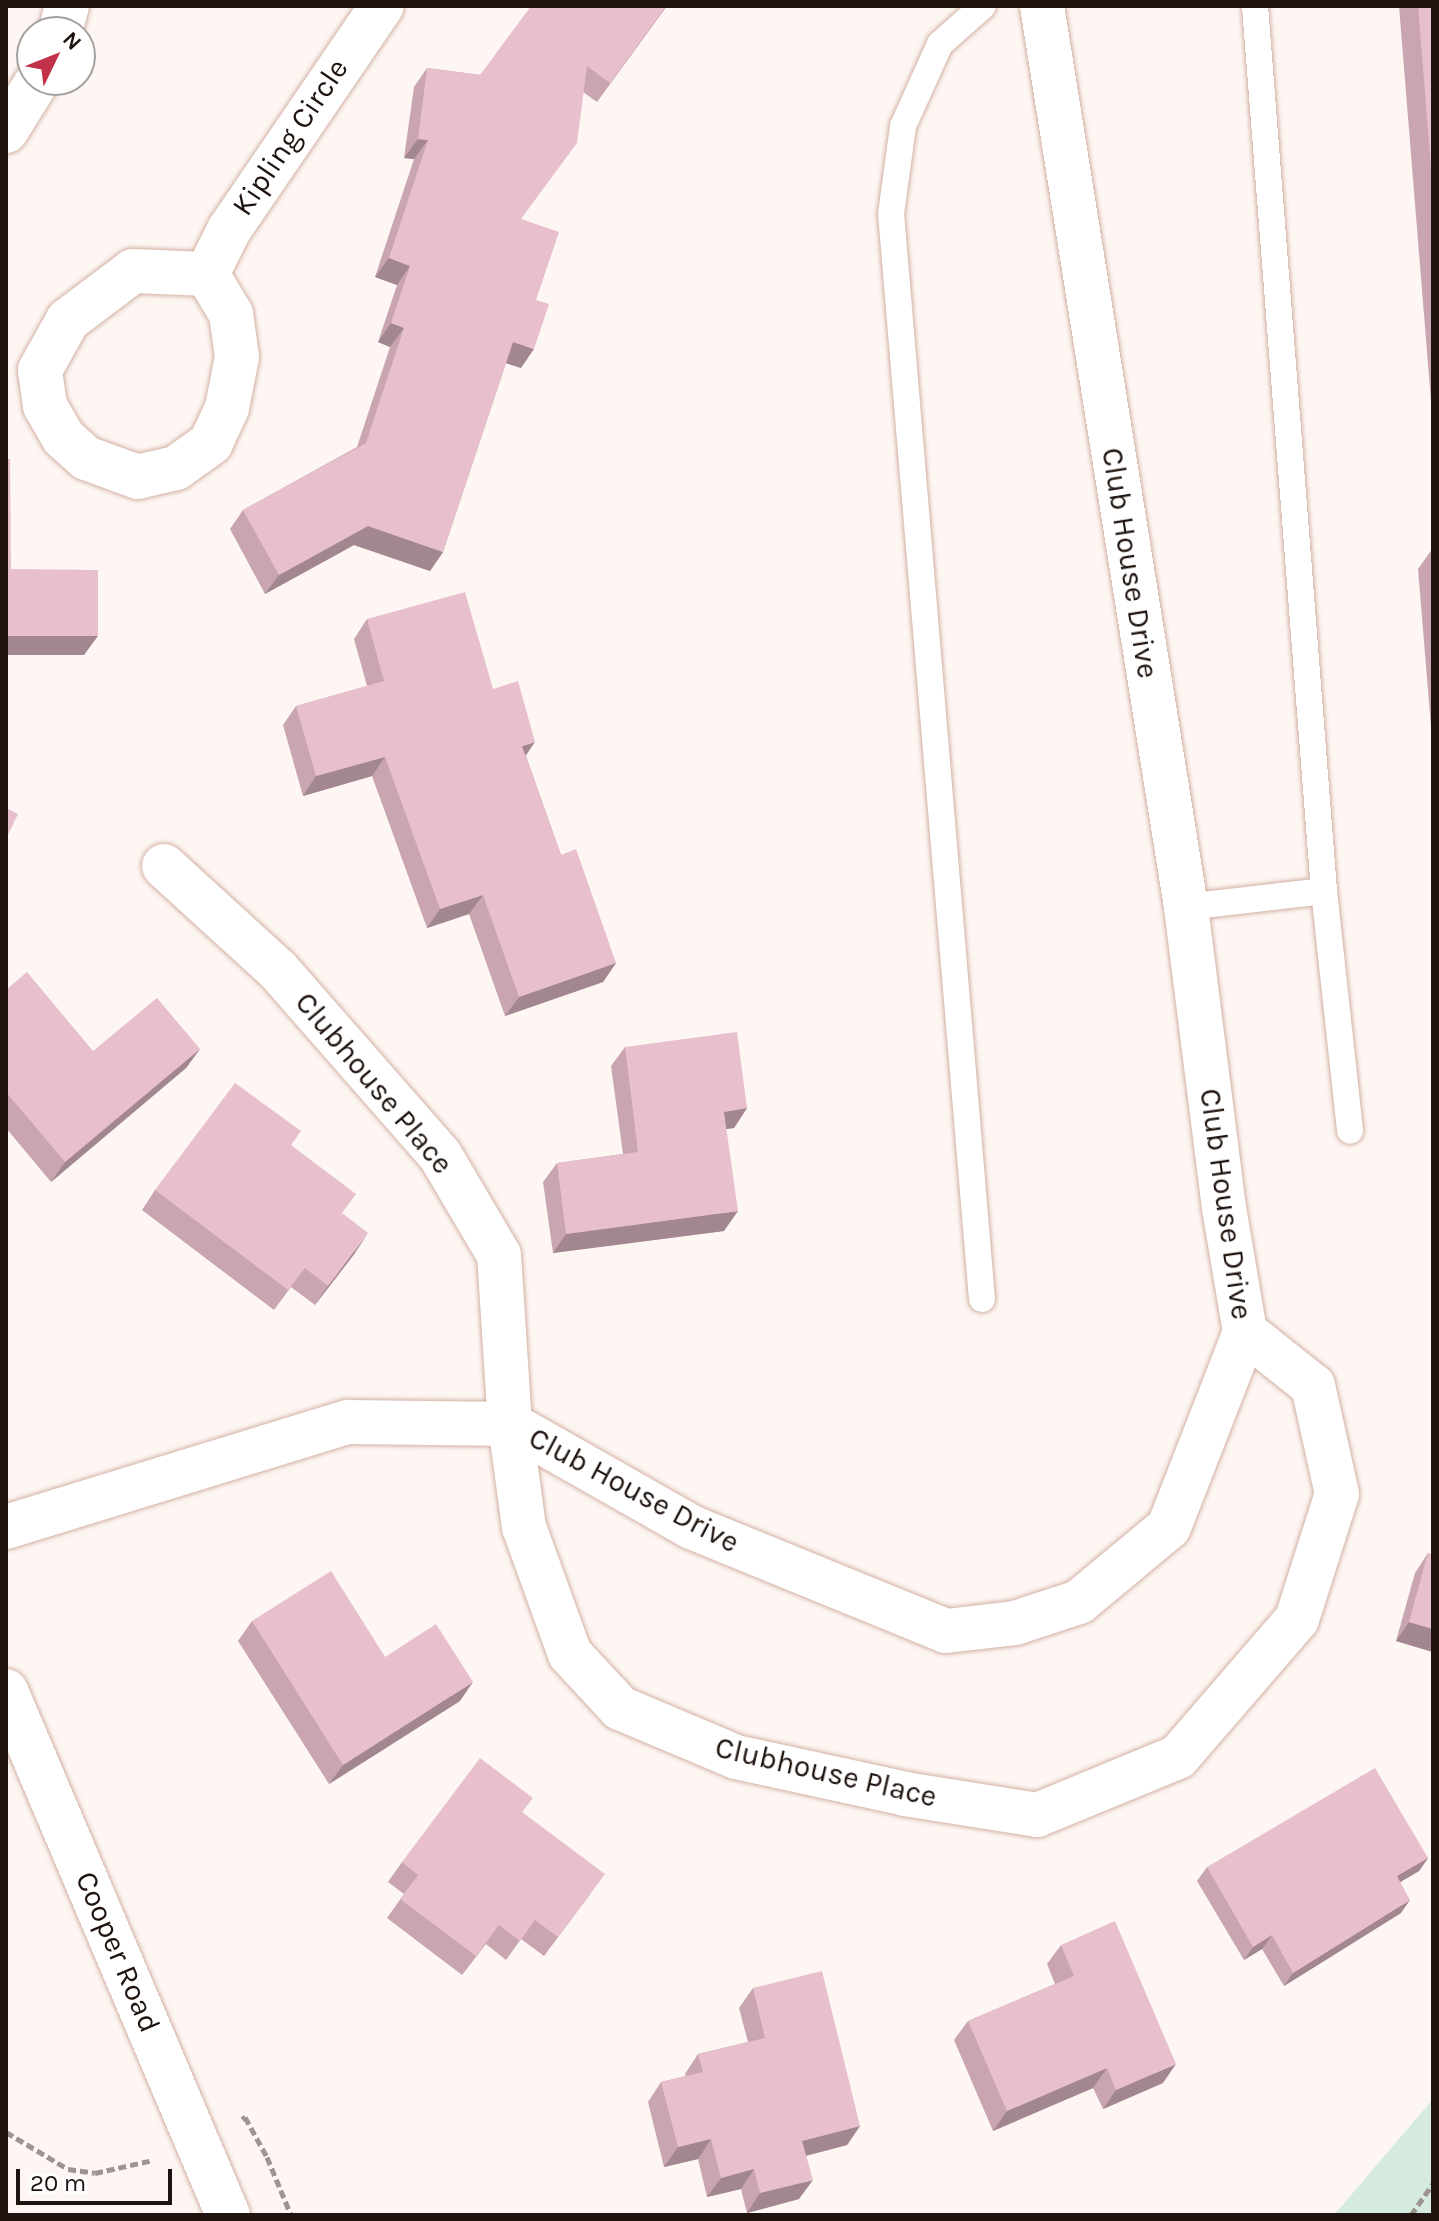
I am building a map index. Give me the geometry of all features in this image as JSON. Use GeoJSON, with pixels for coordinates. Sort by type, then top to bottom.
{"type":"FeatureCollection","features":[{"type":"Feature","properties":{"kind":"street","name":"Kipling Circle"},"geometry":{"type":"LineString","coordinates":[[207,274],[229,230],[382,6]]}},
{"type":"Feature","properties":{"kind":"street","name":"Club House Drive"},"geometry":{"type":"LineString","coordinates":[[6,1527],[348,1422],[510,1424],[691,1527],[946,1631],[1015,1623],[1079,1602],[1169,1527],[1245,1332],[1224,1208],[1186,907],[1042,6]]}},
{"type":"Feature","properties":{"kind":"street"},"geometry":{"type":"LineString","coordinates":[[6,131],[28,96]]}},
{"type":"Feature","properties":{"kind":"street"},"geometry":{"type":"LineString","coordinates":[[133,271],[207,274],[231,314],[237,357],[227,408],[211,443],[176,468],[138,477],[86,458],[63,437],[45,406],[40,370],[68,320],[133,271]]}},
{"type":"Feature","properties":{"kind":"street","name":"Clubhouse Place"},"geometry":{"type":"LineString","coordinates":[[164,866],[278,970],[440,1155],[499,1255],[510,1424],[524,1527],[570,1654],[620,1708],[736,1757],[905,1794],[1037,1815],[1178,1757],[1297,1619],[1337,1494],[1313,1386],[1245,1332]]}},
{"type":"Feature","properties":{"kind":"street","name":"Cooper Road"},"geometry":{"type":"LineString","coordinates":[[6,1691],[228,2215]]}},
{"type":"Feature","properties":{"kind":"lane"},"geometry":{"type":"LineString","coordinates":[[982,1299],[891,214],[903,126],[940,44],[983,6]]}},
{"type":"Feature","properties":{"kind":"lane"},"geometry":{"type":"LineString","coordinates":[[1255,6],[1324,891],[1350,1131]]}},
{"type":"Feature","properties":{"kind":"lane"},"geometry":{"type":"LineString","coordinates":[[1186,907],[1324,891]]}},
{"type":"Feature","properties":{"kind":"path"},"geometry":{"type":"LineString","coordinates":[[235,2122],[245,2117],[267,2157],[291,2215]]}},
{"type":"Feature","properties":{"kind":"path"},"geometry":{"type":"LineString","coordinates":[[6,2132],[68,2169],[95,2173],[161,2157]]}},
{"type":"Feature","properties":{"kind":"path"},"geometry":{"type":"LineString","coordinates":[[1411,2215],[1433,2184]]}},
{"type":"Feature","properties":{"kind":"green space"},"geometry":{"type":"Polygon","coordinates":[[[1433,2099],[1433,2215],[1334,2215],[1433,2099]]]}},
{"type":"Feature","properties":{"kind":"building"},"geometry":{"type":"Polygon","coordinates":[[[531,6],[666,6],[610,83],[587,66],[577,143],[521,219],[559,232],[536,300],[549,304],[534,349],[513,342],[443,552],[368,526],[279,575],[243,510],[366,443],[404,328],[391,323],[410,266],[389,258],[428,140],[418,139],[427,68],[480,75],[531,6]]]}},
{"type":"Feature","properties":{"kind":"building"},"geometry":{"type":"Polygon","coordinates":[[[1418,6],[1433,6],[1433,192],[1418,6]]]}},
{"type":"Feature","properties":{"kind":"building"},"geometry":{"type":"Polygon","coordinates":[[[6,459],[10,459],[11,569],[98,570],[98,636],[6,636],[6,459]]]}},
{"type":"Feature","properties":{"kind":"building"},"geometry":{"type":"Polygon","coordinates":[[[465,592],[493,689],[518,681],[535,742],[522,746],[561,855],[576,849],[616,963],[519,997],[483,895],[440,909],[385,757],[316,776],[296,706],[384,681],[367,619],[465,592]]]}},
{"type":"Feature","properties":{"kind":"building"},"geometry":{"type":"Polygon","coordinates":[[[6,808],[18,814],[6,839],[6,808]]]}},
{"type":"Feature","properties":{"kind":"building"},"geometry":{"type":"Polygon","coordinates":[[[27,972],[93,1051],[157,998],[200,1049],[65,1162],[6,1092],[6,990],[27,972]]]}},
{"type":"Feature","properties":{"kind":"building"},"geometry":{"type":"Polygon","coordinates":[[[737,1032],[747,1108],[724,1112],[738,1211],[566,1234],[557,1163],[638,1152],[625,1047],[737,1032]]]}},
{"type":"Feature","properties":{"kind":"building"},"geometry":{"type":"Polygon","coordinates":[[[235,1083],[301,1131],[291,1145],[356,1194],[342,1213],[368,1233],[328,1286],[305,1268],[288,1290],[155,1190],[235,1083]]]}},
{"type":"Feature","properties":{"kind":"building"},"geometry":{"type":"Polygon","coordinates":[[[1428,1553],[1433,1555],[1433,1629],[1409,1622],[1428,1553]]]}},
{"type":"Feature","properties":{"kind":"building"},"geometry":{"type":"Polygon","coordinates":[[[331,1571],[385,1657],[436,1624],[473,1682],[343,1765],[252,1621],[331,1571]]]}},
{"type":"Feature","properties":{"kind":"building"},"geometry":{"type":"Polygon","coordinates":[[[480,1758],[533,1798],[522,1812],[605,1874],[558,1937],[535,1920],[520,1941],[499,1925],[476,1956],[400,1899],[418,1875],[402,1862],[480,1758]]]}},
{"type":"Feature","properties":{"kind":"building"},"geometry":{"type":"Polygon","coordinates":[[[1375,1768],[1428,1858],[1397,1876],[1410,1900],[1293,1973],[1272,1935],[1253,1947],[1207,1867],[1375,1768]]]}},
{"type":"Feature","properties":{"kind":"building"},"geometry":{"type":"Polygon","coordinates":[[[1115,1921],[1176,2064],[1116,2090],[1107,2068],[1007,2111],[968,2021],[1074,1976],[1061,1945],[1115,1921]]]}},
{"type":"Feature","properties":{"kind":"building"},"geometry":{"type":"Polygon","coordinates":[[[822,1971],[860,2126],[802,2141],[813,2180],[760,2193],[754,2169],[721,2178],[711,2139],[678,2147],[661,2082],[703,2072],[698,2054],[765,2038],[753,1988],[822,1971]]]}}]}
